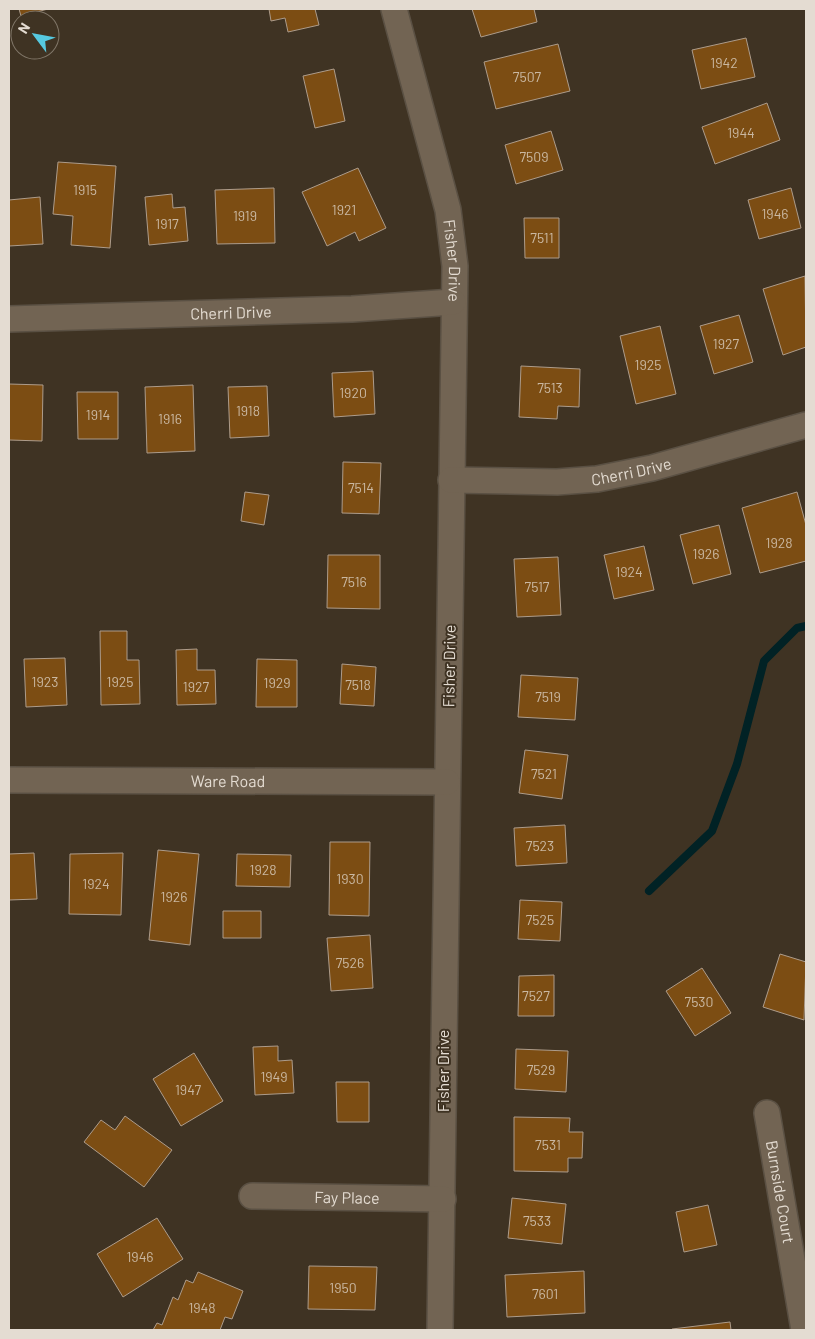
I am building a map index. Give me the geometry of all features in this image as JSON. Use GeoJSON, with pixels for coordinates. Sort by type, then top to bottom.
{"type":"FeatureCollection","features":[{"type":"Feature","properties":{"kind":"street","name":"Fisher Drive"},"geometry":{"type":"LineString","coordinates":[[394,9],[448,210],[455,266],[440,1330]]}},
{"type":"Feature","properties":{"kind":"street","name":"Cherri Drive"},"geometry":{"type":"LineString","coordinates":[[9,319],[352,309],[453,302]]}},
{"type":"Feature","properties":{"kind":"street","name":"Cherri Drive"},"geometry":{"type":"LineString","coordinates":[[452,480],[557,482],[597,479],[652,468],[806,425]]}},
{"type":"Feature","properties":{"kind":"street","name":"Ware Road"},"geometry":{"type":"LineString","coordinates":[[9,780],[447,782]]}},
{"type":"Feature","properties":{"kind":"street","name":"Burnside Court"},"geometry":{"type":"LineString","coordinates":[[766,1113],[804,1330]]}},
{"type":"Feature","properties":{"kind":"street","name":"Fay Place"},"geometry":{"type":"LineString","coordinates":[[252,1196],[443,1199]]}},
{"type":"Feature","properties":{"kind":"building"},"geometry":{"type":"Polygon","coordinates":[[[19,9],[48,9],[44,10],[19,9]]]}},
{"type":"Feature","properties":{"kind":"building"},"geometry":{"type":"Polygon","coordinates":[[[269,9],[315,9],[319,25],[288,32],[285,18],[271,21],[269,9]]]}},
{"type":"Feature","properties":{"kind":"building"},"geometry":{"type":"Polygon","coordinates":[[[472,9],[534,9],[537,22],[481,37],[472,9]]]}},
{"type":"Feature","properties":{"kind":"building"},"geometry":{"type":"Polygon","coordinates":[[[746,38],[755,77],[701,89],[692,50],[746,38]]]}},
{"type":"Feature","properties":{"kind":"building"},"geometry":{"type":"Polygon","coordinates":[[[558,44],[570,91],[496,109],[484,62],[558,44]]]}},
{"type":"Feature","properties":{"kind":"building"},"geometry":{"type":"Polygon","coordinates":[[[334,69],[345,121],[315,128],[303,76],[334,69]]]}},
{"type":"Feature","properties":{"kind":"building"},"geometry":{"type":"Polygon","coordinates":[[[767,103],[780,140],[715,164],[702,127],[767,103]]]}},
{"type":"Feature","properties":{"kind":"building"},"geometry":{"type":"Polygon","coordinates":[[[551,131],[563,170],[516,184],[505,145],[551,131]]]}},
{"type":"Feature","properties":{"kind":"building"},"geometry":{"type":"Polygon","coordinates":[[[58,162],[116,166],[110,248],[71,245],[73,216],[53,214],[58,162]]]}},
{"type":"Feature","properties":{"kind":"building"},"geometry":{"type":"Polygon","coordinates":[[[358,168],[386,228],[359,241],[355,232],[327,246],[302,192],[358,168]]]}},
{"type":"Feature","properties":{"kind":"building"},"geometry":{"type":"Polygon","coordinates":[[[274,188],[275,243],[217,244],[215,190],[274,188]]]}},
{"type":"Feature","properties":{"kind":"building"},"geometry":{"type":"Polygon","coordinates":[[[791,188],[801,228],[759,239],[748,200],[791,188]]]}},
{"type":"Feature","properties":{"kind":"building"},"geometry":{"type":"Polygon","coordinates":[[[172,194],[173,208],[185,207],[188,241],[149,245],[145,197],[172,194]]]}},
{"type":"Feature","properties":{"kind":"building"},"geometry":{"type":"Polygon","coordinates":[[[40,197],[43,244],[9,246],[9,200],[40,197]]]}},
{"type":"Feature","properties":{"kind":"building"},"geometry":{"type":"Polygon","coordinates":[[[524,218],[559,218],[559,258],[525,258],[524,218]]]}},
{"type":"Feature","properties":{"kind":"building"},"geometry":{"type":"Polygon","coordinates":[[[805,276],[806,347],[783,355],[763,289],[805,276]]]}},
{"type":"Feature","properties":{"kind":"building"},"geometry":{"type":"Polygon","coordinates":[[[739,315],[753,362],[714,374],[700,326],[739,315]]]}},
{"type":"Feature","properties":{"kind":"building"},"geometry":{"type":"Polygon","coordinates":[[[660,326],[676,394],[636,404],[620,336],[660,326]]]}},
{"type":"Feature","properties":{"kind":"building"},"geometry":{"type":"Polygon","coordinates":[[[521,366],[580,369],[579,407],[558,406],[557,419],[519,417],[521,366]]]}},
{"type":"Feature","properties":{"kind":"building"},"geometry":{"type":"Polygon","coordinates":[[[373,371],[375,414],[334,417],[332,373],[373,371]]]}},
{"type":"Feature","properties":{"kind":"building"},"geometry":{"type":"Polygon","coordinates":[[[9,384],[43,385],[42,441],[9,440],[9,384]]]}},
{"type":"Feature","properties":{"kind":"building"},"geometry":{"type":"Polygon","coordinates":[[[193,385],[195,451],[147,453],[145,387],[193,385]]]}},
{"type":"Feature","properties":{"kind":"building"},"geometry":{"type":"Polygon","coordinates":[[[267,386],[269,436],[230,438],[228,387],[267,386]]]}},
{"type":"Feature","properties":{"kind":"building"},"geometry":{"type":"Polygon","coordinates":[[[77,392],[118,392],[118,439],[78,439],[77,392]]]}},
{"type":"Feature","properties":{"kind":"building"},"geometry":{"type":"Polygon","coordinates":[[[343,462],[381,463],[379,514],[342,513],[343,462]]]}},
{"type":"Feature","properties":{"kind":"building"},"geometry":{"type":"Polygon","coordinates":[[[245,492],[269,495],[264,525],[241,521],[245,492]]]}},
{"type":"Feature","properties":{"kind":"building"},"geometry":{"type":"Polygon","coordinates":[[[797,492],[806,525],[806,561],[760,573],[742,508],[797,492]]]}},
{"type":"Feature","properties":{"kind":"building"},"geometry":{"type":"Polygon","coordinates":[[[719,525],[731,574],[693,584],[680,535],[719,525]]]}},
{"type":"Feature","properties":{"kind":"building"},"geometry":{"type":"Polygon","coordinates":[[[644,546],[654,590],[614,599],[604,555],[644,546]]]}},
{"type":"Feature","properties":{"kind":"building"},"geometry":{"type":"Polygon","coordinates":[[[328,555],[380,555],[380,609],[327,608],[328,555]]]}},
{"type":"Feature","properties":{"kind":"building"},"geometry":{"type":"Polygon","coordinates":[[[558,557],[561,615],[517,617],[514,559],[558,557]]]}},
{"type":"Feature","properties":{"kind":"building"},"geometry":{"type":"Polygon","coordinates":[[[100,631],[127,631],[127,660],[139,660],[140,704],[101,705],[100,631]]]}},
{"type":"Feature","properties":{"kind":"building"},"geometry":{"type":"Polygon","coordinates":[[[197,649],[197,670],[215,670],[216,704],[177,705],[176,650],[197,649]]]}},
{"type":"Feature","properties":{"kind":"building"},"geometry":{"type":"Polygon","coordinates":[[[65,658],[67,705],[26,707],[24,659],[65,658]]]}},
{"type":"Feature","properties":{"kind":"building"},"geometry":{"type":"Polygon","coordinates":[[[257,659],[297,660],[297,707],[256,707],[257,659]]]}},
{"type":"Feature","properties":{"kind":"building"},"geometry":{"type":"Polygon","coordinates":[[[342,664],[376,667],[374,706],[340,704],[342,664]]]}},
{"type":"Feature","properties":{"kind":"building"},"geometry":{"type":"Polygon","coordinates":[[[521,675],[578,678],[575,720],[518,717],[521,675]]]}},
{"type":"Feature","properties":{"kind":"building"},"geometry":{"type":"Polygon","coordinates":[[[525,750],[568,755],[562,799],[519,793],[525,750]]]}},
{"type":"Feature","properties":{"kind":"building"},"geometry":{"type":"Polygon","coordinates":[[[565,825],[567,863],[516,866],[514,828],[565,825]]]}},
{"type":"Feature","properties":{"kind":"building"},"geometry":{"type":"Polygon","coordinates":[[[330,842],[370,842],[369,916],[329,915],[330,842]]]}},
{"type":"Feature","properties":{"kind":"building"},"geometry":{"type":"Polygon","coordinates":[[[158,850],[199,854],[190,945],[149,940],[158,850]]]}},
{"type":"Feature","properties":{"kind":"building"},"geometry":{"type":"Polygon","coordinates":[[[34,853],[37,899],[9,900],[9,854],[34,853]]]}},
{"type":"Feature","properties":{"kind":"building"},"geometry":{"type":"Polygon","coordinates":[[[123,853],[121,915],[69,914],[70,854],[123,853]]]}},
{"type":"Feature","properties":{"kind":"building"},"geometry":{"type":"Polygon","coordinates":[[[237,854],[291,855],[290,887],[236,886],[237,854]]]}},
{"type":"Feature","properties":{"kind":"building"},"geometry":{"type":"Polygon","coordinates":[[[520,900],[562,902],[560,941],[518,939],[520,900]]]}},
{"type":"Feature","properties":{"kind":"building"},"geometry":{"type":"Polygon","coordinates":[[[223,911],[261,911],[261,938],[223,938],[223,911]]]}},
{"type":"Feature","properties":{"kind":"building"},"geometry":{"type":"Polygon","coordinates":[[[370,935],[373,988],[331,991],[327,938],[370,935]]]}},
{"type":"Feature","properties":{"kind":"building"},"geometry":{"type":"Polygon","coordinates":[[[780,954],[806,962],[804,1020],[763,1007],[780,954]]]}},
{"type":"Feature","properties":{"kind":"building"},"geometry":{"type":"Polygon","coordinates":[[[702,968],[731,1013],[695,1036],[666,991],[702,968]]]}},
{"type":"Feature","properties":{"kind":"building"},"geometry":{"type":"Polygon","coordinates":[[[554,975],[554,1016],[518,1016],[519,976],[554,975]]]}},
{"type":"Feature","properties":{"kind":"building"},"geometry":{"type":"Polygon","coordinates":[[[278,1046],[278,1061],[292,1060],[294,1093],[255,1095],[253,1047],[278,1046]]]}},
{"type":"Feature","properties":{"kind":"building"},"geometry":{"type":"Polygon","coordinates":[[[516,1049],[568,1051],[566,1092],[515,1089],[516,1049]]]}},
{"type":"Feature","properties":{"kind":"building"},"geometry":{"type":"Polygon","coordinates":[[[194,1053],[223,1101],[181,1126],[153,1079],[194,1053]]]}},
{"type":"Feature","properties":{"kind":"building"},"geometry":{"type":"Polygon","coordinates":[[[336,1082],[369,1082],[369,1122],[337,1122],[336,1082]]]}},
{"type":"Feature","properties":{"kind":"building"},"geometry":{"type":"Polygon","coordinates":[[[125,1116],[172,1150],[144,1187],[84,1142],[101,1120],[115,1130],[125,1116]]]}},
{"type":"Feature","properties":{"kind":"building"},"geometry":{"type":"Polygon","coordinates":[[[514,1117],[570,1118],[569,1132],[583,1132],[582,1158],[568,1158],[568,1172],[514,1171],[514,1117]]]}},
{"type":"Feature","properties":{"kind":"building"},"geometry":{"type":"Polygon","coordinates":[[[512,1198],[566,1204],[562,1244],[508,1238],[512,1198]]]}},
{"type":"Feature","properties":{"kind":"building"},"geometry":{"type":"Polygon","coordinates":[[[708,1205],[717,1245],[684,1252],[676,1212],[708,1205]]]}},
{"type":"Feature","properties":{"kind":"building"},"geometry":{"type":"Polygon","coordinates":[[[157,1218],[183,1259],[123,1297],[97,1254],[157,1218]]]}},
{"type":"Feature","properties":{"kind":"building"},"geometry":{"type":"Polygon","coordinates":[[[309,1266],[377,1267],[375,1310],[308,1309],[309,1266]]]}},
{"type":"Feature","properties":{"kind":"building"},"geometry":{"type":"Polygon","coordinates":[[[584,1271],[585,1313],[507,1317],[505,1275],[584,1271]]]}},
{"type":"Feature","properties":{"kind":"building"},"geometry":{"type":"Polygon","coordinates":[[[198,1272],[243,1291],[232,1319],[225,1317],[220,1330],[153,1330],[157,1323],[162,1325],[173,1297],[178,1300],[186,1280],[193,1283],[198,1272]]]}},
{"type":"Feature","properties":{"kind":"building"},"geometry":{"type":"Polygon","coordinates":[[[730,1322],[731,1330],[672,1329],[730,1322]]]}},
{"type":"Feature","properties":{"kind":"waterway"},"geometry":{"type":"LineString","coordinates":[[649,891],[712,831],[737,764],[764,661],[797,628],[806,626]]}}]}
